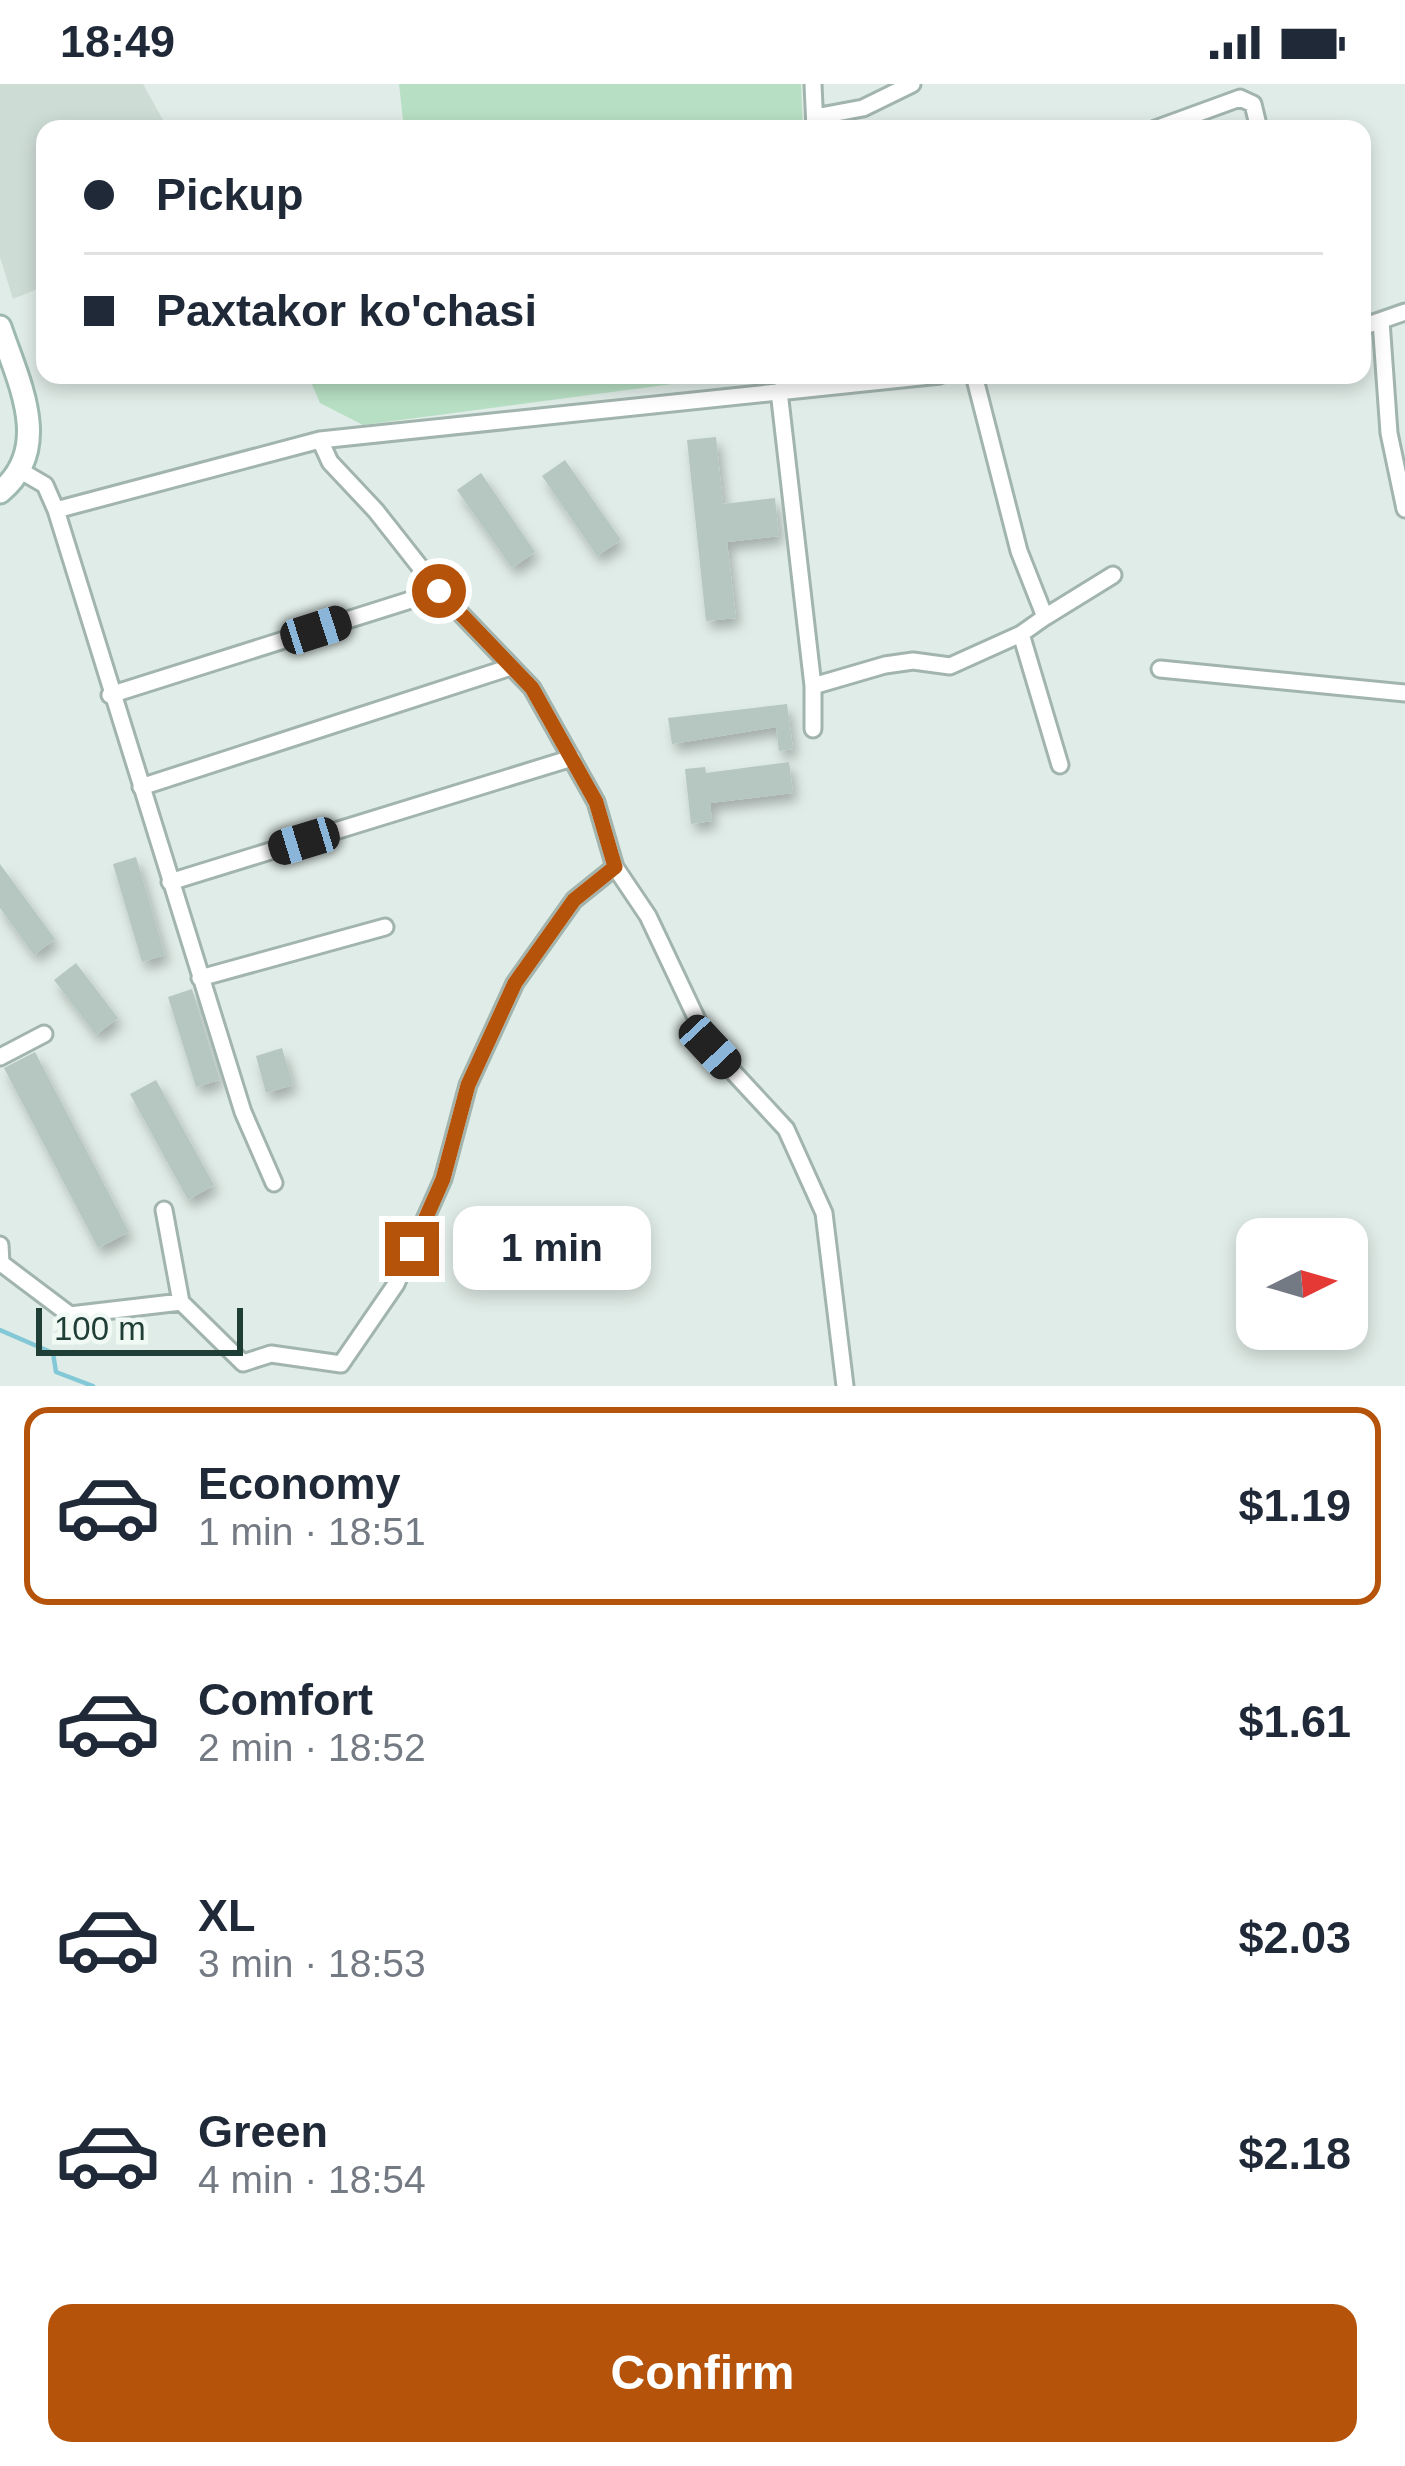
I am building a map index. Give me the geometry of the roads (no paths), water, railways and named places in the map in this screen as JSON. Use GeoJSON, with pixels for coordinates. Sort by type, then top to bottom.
{"type":"FeatureCollection","features":[{"type":"Feature","properties":{"kind":"main road"},"geometry":{"type":"LineString","coordinates":[[0,327],[30,437],[21,471],[0,492]]}},
{"type":"Feature","properties":{"kind":"street"},"geometry":{"type":"LineString","coordinates":[[813,84],[815,120]]}},
{"type":"Feature","properties":{"kind":"street"},"geometry":{"type":"LineString","coordinates":[[825,120],[912,84]]}},
{"type":"Feature","properties":{"kind":"street"},"geometry":{"type":"LineString","coordinates":[[1180,120],[1240,98],[1253,104],[1257,120]]}},
{"type":"Feature","properties":{"kind":"street"},"geometry":{"type":"LineString","coordinates":[[1371,324],[1405,312]]}},
{"type":"Feature","properties":{"kind":"street"},"geometry":{"type":"LineString","coordinates":[[1381,321],[1389,433],[1405,509]]}},
{"type":"Feature","properties":{"kind":"street"},"geometry":{"type":"LineString","coordinates":[[56,510],[320,440],[810,384]]}},
{"type":"Feature","properties":{"kind":"street"},"geometry":{"type":"LineString","coordinates":[[976,384],[1019,551],[1045,616]]}},
{"type":"Feature","properties":{"kind":"street"},"geometry":{"type":"LineString","coordinates":[[779,391],[813,686],[813,729]]}},
{"type":"Feature","properties":{"kind":"street"},"geometry":{"type":"LineString","coordinates":[[320,440],[330,462],[439,591],[532,688],[596,802],[615,867],[648,916],[710,1047],[785,1130],[824,1214],[845,1386]]}},
{"type":"Feature","properties":{"kind":"street"},"geometry":{"type":"LineString","coordinates":[[21,471],[45,485],[56,510],[243,1112],[274,1183]]}},
{"type":"Feature","properties":{"kind":"street"},"geometry":{"type":"LineString","coordinates":[[813,686],[885,665],[913,662],[950,667],[1021,634],[1113,575]]}},
{"type":"Feature","properties":{"kind":"street"},"geometry":{"type":"LineString","coordinates":[[110,695],[439,591]]}},
{"type":"Feature","properties":{"kind":"street"},"geometry":{"type":"LineString","coordinates":[[1021,634],[1060,765]]}},
{"type":"Feature","properties":{"kind":"street"},"geometry":{"type":"LineString","coordinates":[[141,788],[511,667]]}},
{"type":"Feature","properties":{"kind":"street"},"geometry":{"type":"LineString","coordinates":[[1160,669],[1405,692]]}},
{"type":"Feature","properties":{"kind":"street"},"geometry":{"type":"LineString","coordinates":[[170,882],[572,758]]}},
{"type":"Feature","properties":{"kind":"street"},"geometry":{"type":"LineString","coordinates":[[164,1210],[182,1302],[243,1364],[271,1354],[341,1364],[396,1284],[443,1179],[468,1085],[515,983],[574,900],[615,867]]}},
{"type":"Feature","properties":{"kind":"street"},"geometry":{"type":"LineString","coordinates":[[200,978],[385,927]]}},
{"type":"Feature","properties":{"kind":"street"},"geometry":{"type":"LineString","coordinates":[[0,1058],[44,1034]]}},
{"type":"Feature","properties":{"kind":"street"},"geometry":{"type":"LineString","coordinates":[[0,1245],[1,1263],[70,1315],[182,1302]]}},
{"type":"Feature","properties":{"kind":"waterway"},"geometry":{"type":"LineString","coordinates":[[0,1330],[53,1353],[56,1372],[93,1386]]}}]}
